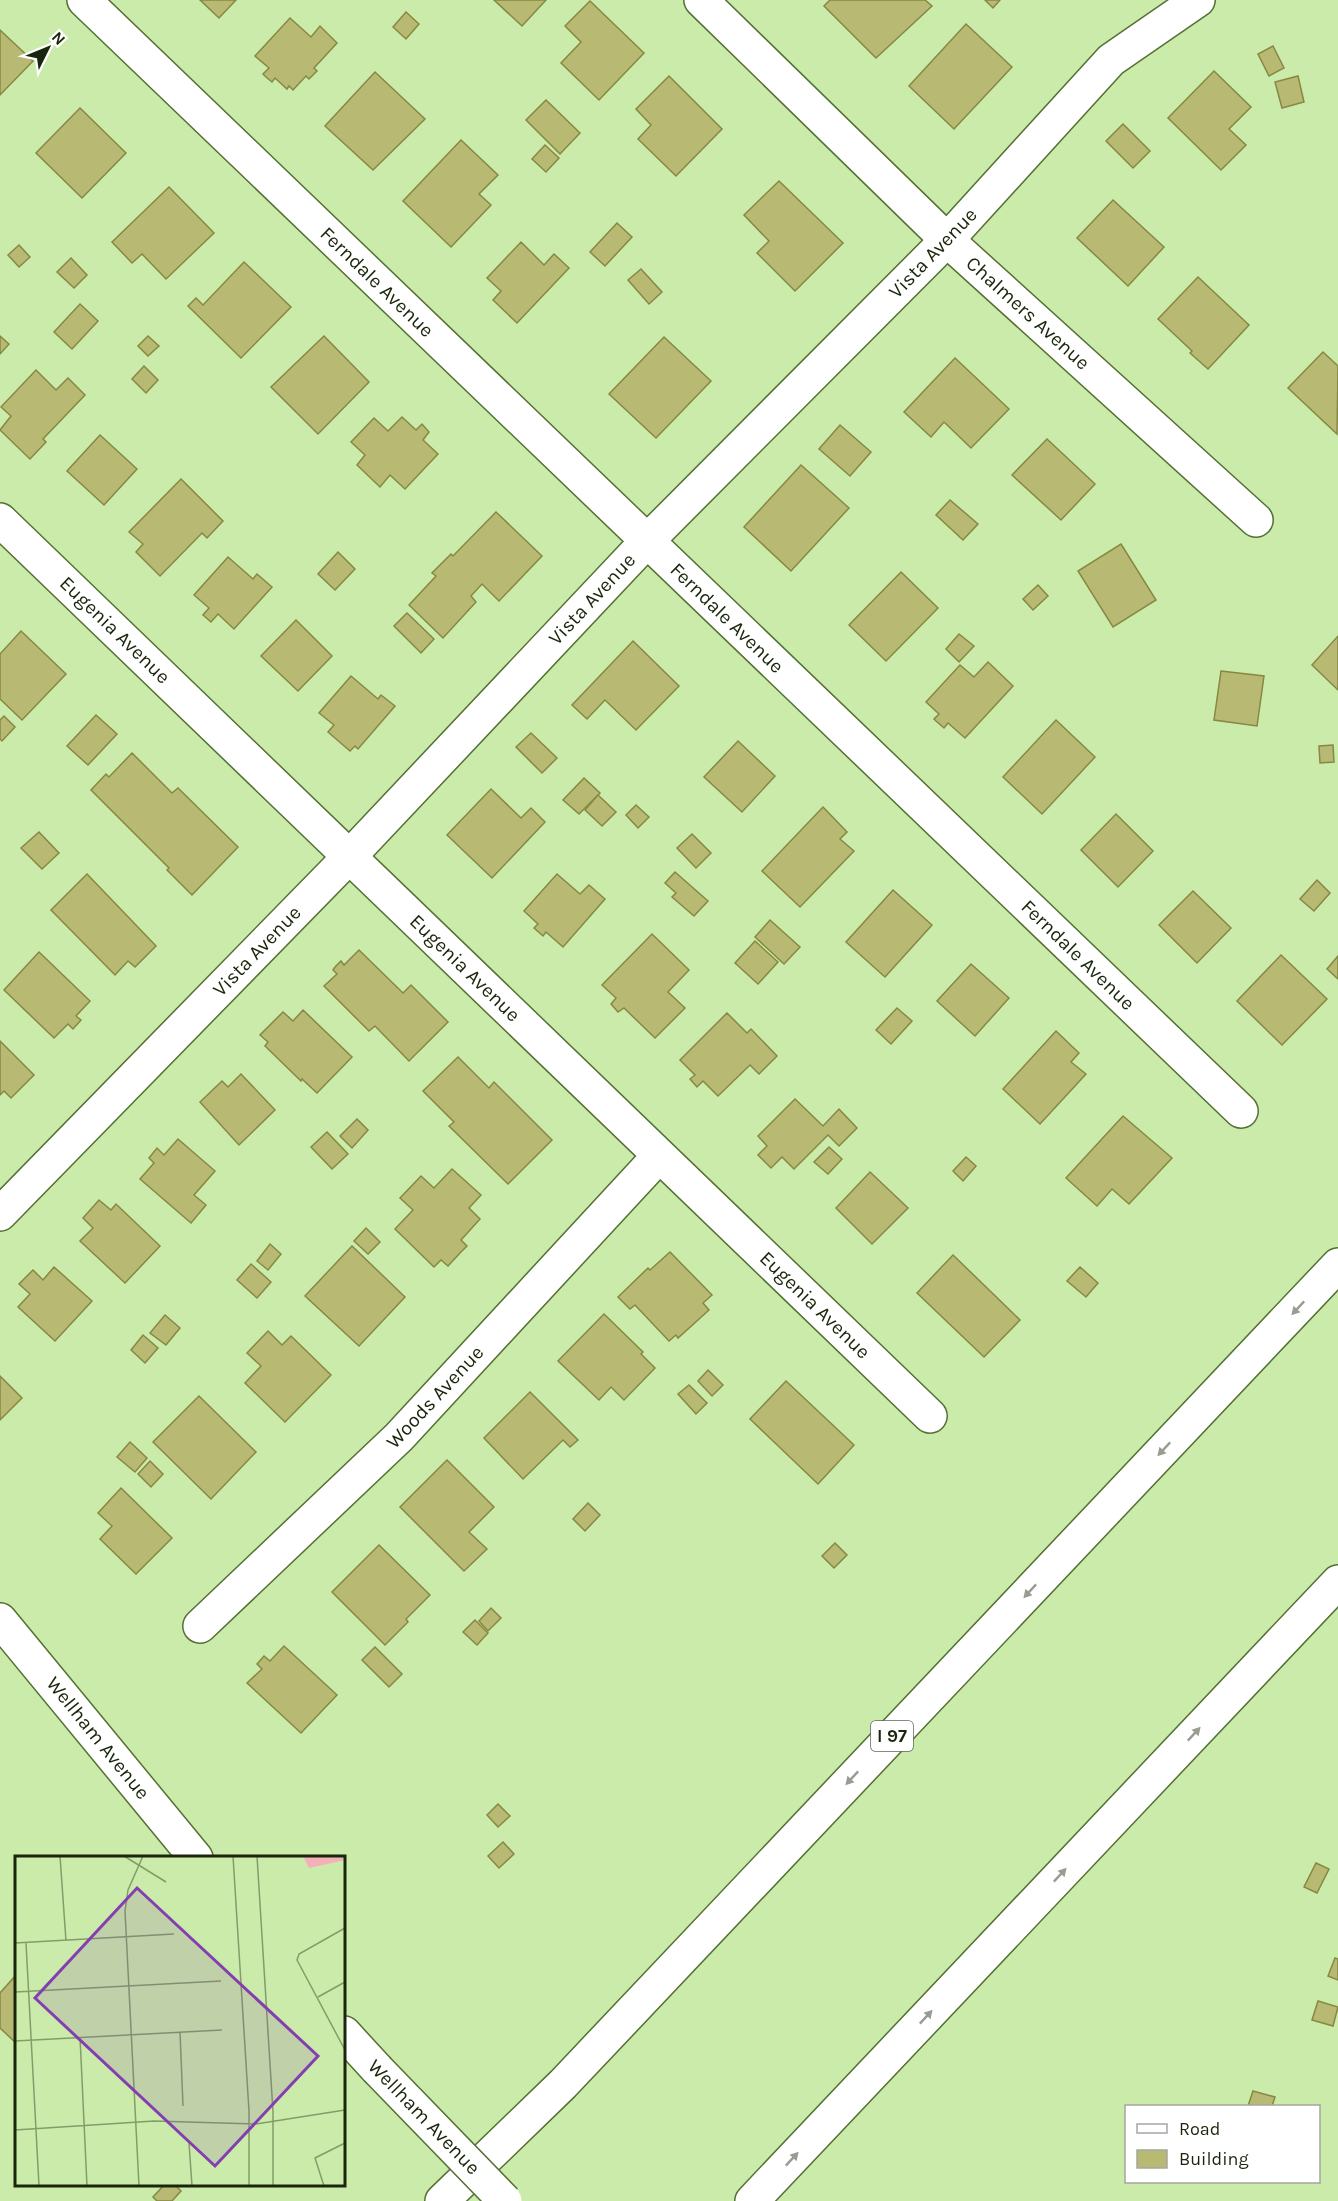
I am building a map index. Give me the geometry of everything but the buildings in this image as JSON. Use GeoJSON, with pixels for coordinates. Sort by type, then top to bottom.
{"type":"FeatureCollection","features":[{"type":"Feature","properties":{"kind":"main road","name":"Ferndale Avenue"},"geometry":{"type":"LineString","coordinates":[[84,0],[1241,1111]]}},
{"type":"Feature","properties":{"kind":"main road","name":"Chalmers Avenue"},"geometry":{"type":"LineString","coordinates":[[701,0],[947,240],[1256,520]]}},
{"type":"Feature","properties":{"kind":"main road","name":"Vista Avenue"},"geometry":{"type":"LineString","coordinates":[[0,1214],[349,857],[647,541],[947,240],[1111,60],[1198,0]]}},
{"type":"Feature","properties":{"kind":"main road","name":"Eugenia Avenue"},"geometry":{"type":"LineString","coordinates":[[6,536],[349,857],[930,1416]]}},
{"type":"Feature","properties":{"kind":"main road","name":"Woods Avenue"},"geometry":{"type":"LineString","coordinates":[[200,1626],[399,1437],[659,1156]]}},
{"type":"Feature","properties":{"kind":"main road","name":"I 97"},"geometry":{"type":"LineString","coordinates":[[442,2201],[562,2084],[1338,1265]]}},
{"type":"Feature","properties":{"kind":"main road"},"geometry":{"type":"LineString","coordinates":[[752,2201],[1338,1582]]}},
{"type":"Feature","properties":{"kind":"main road","name":"Wellham Avenue"},"geometry":{"type":"LineString","coordinates":[[0,1620],[195,1856]]}},
{"type":"Feature","properties":{"kind":"main road","name":"Wellham Avenue"},"geometry":{"type":"LineString","coordinates":[[345,2034],[505,2201]]}}]}
